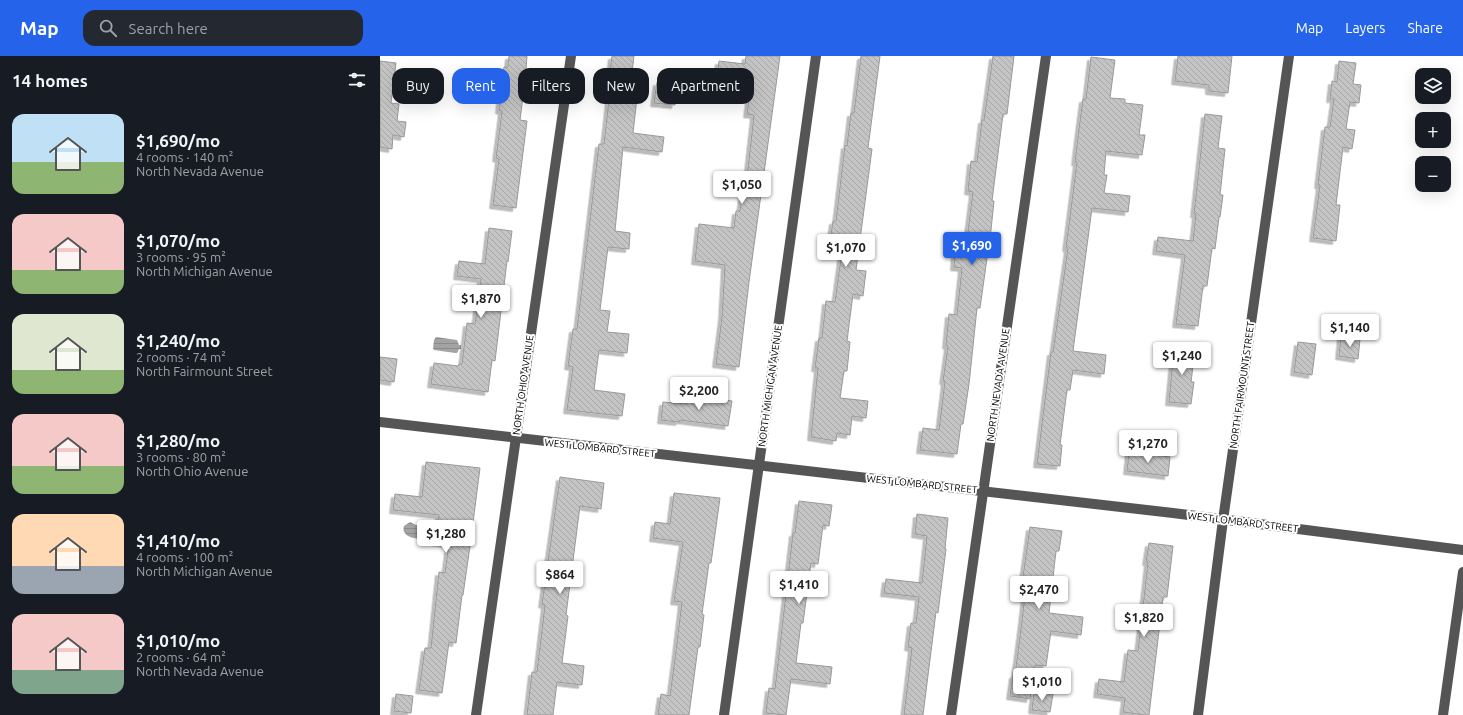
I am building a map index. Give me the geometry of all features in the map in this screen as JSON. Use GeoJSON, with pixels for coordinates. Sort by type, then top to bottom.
{"type":"FeatureCollection","features":[{"type":"Feature","properties":{"kind":"street","name":"NORTH OHIO AVENUE"},"geometry":{"type":"LineString","coordinates":[[476,715],[571,56]]}},
{"type":"Feature","properties":{"kind":"street","name":"NORTH MICHIGAN AVENUE"},"geometry":{"type":"LineString","coordinates":[[724,715],[816,56]]}},
{"type":"Feature","properties":{"kind":"street","name":"NORTH NEVADA AVENUE"},"geometry":{"type":"LineString","coordinates":[[951,715],[1046,56]]}},
{"type":"Feature","properties":{"kind":"street","name":"NORTH FAIRMOUNT STREET"},"geometry":{"type":"LineString","coordinates":[[1198,715],[1223,520],[1289,56]]}},
{"type":"Feature","properties":{"kind":"street","name":"WEST LOMBARD STREET"},"geometry":{"type":"LineString","coordinates":[[380,422],[1173,513],[1463,550]]}},
{"type":"Feature","properties":{"kind":"street"},"geometry":{"type":"LineString","coordinates":[[1443,715],[1463,572]]}},
{"type":"Feature","properties":{"kind":"shaded area"},"geometry":{"type":"Polygon","coordinates":[[[436,337],[457,340],[459,345],[461,345],[461,349],[459,349],[457,353],[434,350],[434,340],[436,337]]]}},
{"type":"Feature","properties":{"kind":"shaded area"},"geometry":{"type":"Polygon","coordinates":[[[410,522],[420,527],[427,528],[430,532],[429,536],[426,538],[413,538],[405,534],[404,526],[410,522]]]}},
{"type":"Feature","properties":{"kind":"building"},"geometry":{"type":"Polygon","coordinates":[[[509,56],[527,56],[526,68],[518,68],[518,104],[522,104],[520,120],[527,121],[516,208],[493,205],[499,159],[496,158],[502,111],[499,110],[500,104],[510,104],[510,68],[504,68],[508,67],[509,56]]]}},
{"type":"Feature","properties":{"kind":"building"},"geometry":{"type":"Polygon","coordinates":[[[612,56],[634,56],[632,68],[610,68],[612,56]]]}},
{"type":"Feature","properties":{"kind":"building"},"geometry":{"type":"Polygon","coordinates":[[[746,56],[780,56],[739,367],[716,364],[722,317],[725,265],[695,261],[699,224],[734,228],[736,211],[740,211],[745,177],[747,178],[754,115],[747,114],[748,104],[754,104],[754,68],[718,68],[719,61],[745,64],[746,56]]]}},
{"type":"Feature","properties":{"kind":"building"},"geometry":{"type":"Polygon","coordinates":[[[861,56],[880,56],[868,148],[872,149],[856,270],[866,271],[863,296],[853,294],[847,341],[850,342],[847,371],[844,371],[840,398],[868,401],[866,418],[852,416],[850,435],[837,433],[836,441],[811,437],[818,368],[815,368],[819,338],[822,338],[826,301],[835,302],[842,251],[829,249],[833,221],[836,221],[845,145],[847,146],[851,113],[854,113],[861,56]]]}},
{"type":"Feature","properties":{"kind":"building"},"geometry":{"type":"Polygon","coordinates":[[[993,56],[1014,56],[1007,114],[1003,114],[992,201],[994,201],[991,230],[980,308],[977,308],[963,424],[961,424],[957,454],[920,450],[923,428],[939,430],[945,381],[943,381],[948,346],[946,345],[949,314],[957,315],[962,268],[954,267],[955,253],[965,255],[973,192],[968,191],[971,161],[977,162],[982,120],[984,120],[993,56]]]}},
{"type":"Feature","properties":{"kind":"building"},"geometry":{"type":"Polygon","coordinates":[[[1178,56],[1232,56],[1228,93],[1209,91],[1209,85],[1175,81],[1178,56]]]}},
{"type":"Feature","properties":{"kind":"building"},"geometry":{"type":"Polygon","coordinates":[[[1091,57],[1115,60],[1110,98],[1125,99],[1125,103],[1143,105],[1139,135],[1145,135],[1142,155],[1106,151],[1104,175],[1107,175],[1104,193],[1130,196],[1128,212],[1092,208],[1073,351],[1106,355],[1104,374],[1073,370],[1070,390],[1067,390],[1060,445],[1062,445],[1060,466],[1037,464],[1051,352],[1053,352],[1068,248],[1066,248],[1083,99],[1086,99],[1091,57]]]}},
{"type":"Feature","properties":{"kind":"building"},"geometry":{"type":"Polygon","coordinates":[[[380,61],[396,63],[395,68],[392,68],[391,103],[399,104],[397,121],[406,122],[404,137],[393,135],[392,149],[380,147],[380,61]]]}},
{"type":"Feature","properties":{"kind":"building"},"geometry":{"type":"Polygon","coordinates":[[[1339,61],[1356,63],[1353,84],[1361,85],[1359,103],[1350,102],[1346,129],[1355,130],[1352,149],[1343,147],[1336,205],[1340,205],[1336,241],[1313,238],[1320,185],[1318,185],[1325,127],[1330,127],[1334,99],[1330,99],[1332,81],[1337,82],[1339,61]]]}},
{"type":"Feature","properties":{"kind":"building"},"geometry":{"type":"Polygon","coordinates":[[[657,82],[657,103],[654,103],[657,82]]]}},
{"type":"Feature","properties":{"kind":"building"},"geometry":{"type":"Polygon","coordinates":[[[609,104],[636,104],[633,133],[664,137],[662,152],[623,147],[615,231],[630,233],[629,249],[608,247],[600,310],[610,311],[607,332],[629,334],[627,353],[599,350],[594,390],[625,394],[622,416],[567,410],[573,367],[568,366],[573,329],[577,329],[599,144],[604,144],[609,104]]]}},
{"type":"Feature","properties":{"kind":"building"},"geometry":{"type":"Polygon","coordinates":[[[1205,114],[1222,116],[1218,148],[1225,149],[1220,195],[1223,195],[1220,217],[1215,249],[1212,248],[1207,286],[1203,286],[1198,326],[1176,324],[1185,255],[1156,251],[1158,237],[1193,241],[1196,214],[1194,214],[1205,114]]]}},
{"type":"Feature","properties":{"kind":"building"},"geometry":{"type":"Polygon","coordinates":[[[489,228],[512,231],[495,361],[492,360],[488,392],[431,384],[434,363],[458,366],[459,364],[462,364],[467,323],[475,324],[481,279],[457,276],[459,261],[485,264],[489,228]]]}},
{"type":"Feature","properties":{"kind":"building"},"geometry":{"type":"Polygon","coordinates":[[[1341,336],[1360,339],[1358,359],[1339,356],[1341,336]]]}},
{"type":"Feature","properties":{"kind":"building"},"geometry":{"type":"Polygon","coordinates":[[[1298,342],[1316,344],[1312,375],[1294,372],[1298,342]]]}},
{"type":"Feature","properties":{"kind":"building"},"geometry":{"type":"Polygon","coordinates":[[[1174,348],[1195,350],[1191,382],[1194,382],[1191,404],[1169,402],[1174,348]]]}},
{"type":"Feature","properties":{"kind":"building"},"geometry":{"type":"Polygon","coordinates":[[[380,357],[397,359],[394,382],[380,380],[380,357]]]}},
{"type":"Feature","properties":{"kind":"building"},"geometry":{"type":"Polygon","coordinates":[[[688,395],[732,401],[728,426],[680,420],[679,422],[661,420],[663,402],[687,404],[688,395]]]}},
{"type":"Feature","properties":{"kind":"building"},"geometry":{"type":"Polygon","coordinates":[[[1129,452],[1170,457],[1168,476],[1127,471],[1129,452]]]}},
{"type":"Feature","properties":{"kind":"building"},"geometry":{"type":"Polygon","coordinates":[[[426,462],[480,468],[456,643],[449,642],[442,693],[419,690],[425,648],[431,648],[439,572],[445,573],[449,544],[436,542],[439,515],[393,510],[395,494],[422,497],[426,462]]]}},
{"type":"Feature","properties":{"kind":"building"},"geometry":{"type":"Polygon","coordinates":[[[560,477],[604,483],[601,509],[580,506],[566,615],[568,616],[562,663],[584,666],[582,685],[557,682],[553,715],[527,715],[532,672],[537,672],[545,605],[542,604],[560,477]]]}},
{"type":"Feature","properties":{"kind":"building"},"geometry":{"type":"Polygon","coordinates":[[[674,493],[720,498],[711,563],[709,563],[702,614],[704,615],[700,647],[698,647],[689,715],[658,715],[661,694],[670,696],[682,602],[674,601],[683,542],[653,538],[655,522],[670,524],[674,493]]]}},
{"type":"Feature","properties":{"kind":"building"},"geometry":{"type":"Polygon","coordinates":[[[799,501],[832,505],[829,526],[823,525],[818,564],[811,563],[796,663],[832,667],[830,684],[791,679],[786,715],[766,713],[769,688],[775,689],[793,533],[795,533],[799,501]]]}},
{"type":"Feature","properties":{"kind":"building"},"geometry":{"type":"Polygon","coordinates":[[[917,514],[948,518],[946,549],[938,613],[936,612],[923,715],[904,715],[912,648],[908,647],[911,623],[916,623],[919,597],[884,593],[886,579],[922,583],[927,536],[915,534],[917,514]]]}},
{"type":"Feature","properties":{"kind":"building"},"geometry":{"type":"Polygon","coordinates":[[[1030,527],[1062,531],[1059,551],[1056,551],[1049,613],[1083,617],[1081,635],[1051,631],[1046,666],[1035,665],[1030,699],[1010,696],[1013,675],[1015,675],[1022,621],[1026,585],[1022,584],[1030,527]]]}},
{"type":"Feature","properties":{"kind":"building"},"geometry":{"type":"Polygon","coordinates":[[[1149,543],[1173,546],[1167,597],[1163,597],[1149,715],[1144,715],[1123,712],[1125,698],[1097,694],[1099,679],[1124,682],[1128,650],[1138,651],[1149,543]]]}},
{"type":"Feature","properties":{"kind":"building"},"geometry":{"type":"Polygon","coordinates":[[[1034,692],[1053,694],[1050,712],[1032,710],[1034,692]]]}},
{"type":"Feature","properties":{"kind":"building"},"geometry":{"type":"Polygon","coordinates":[[[396,694],[413,696],[411,713],[394,711],[396,694]]]}}]}
